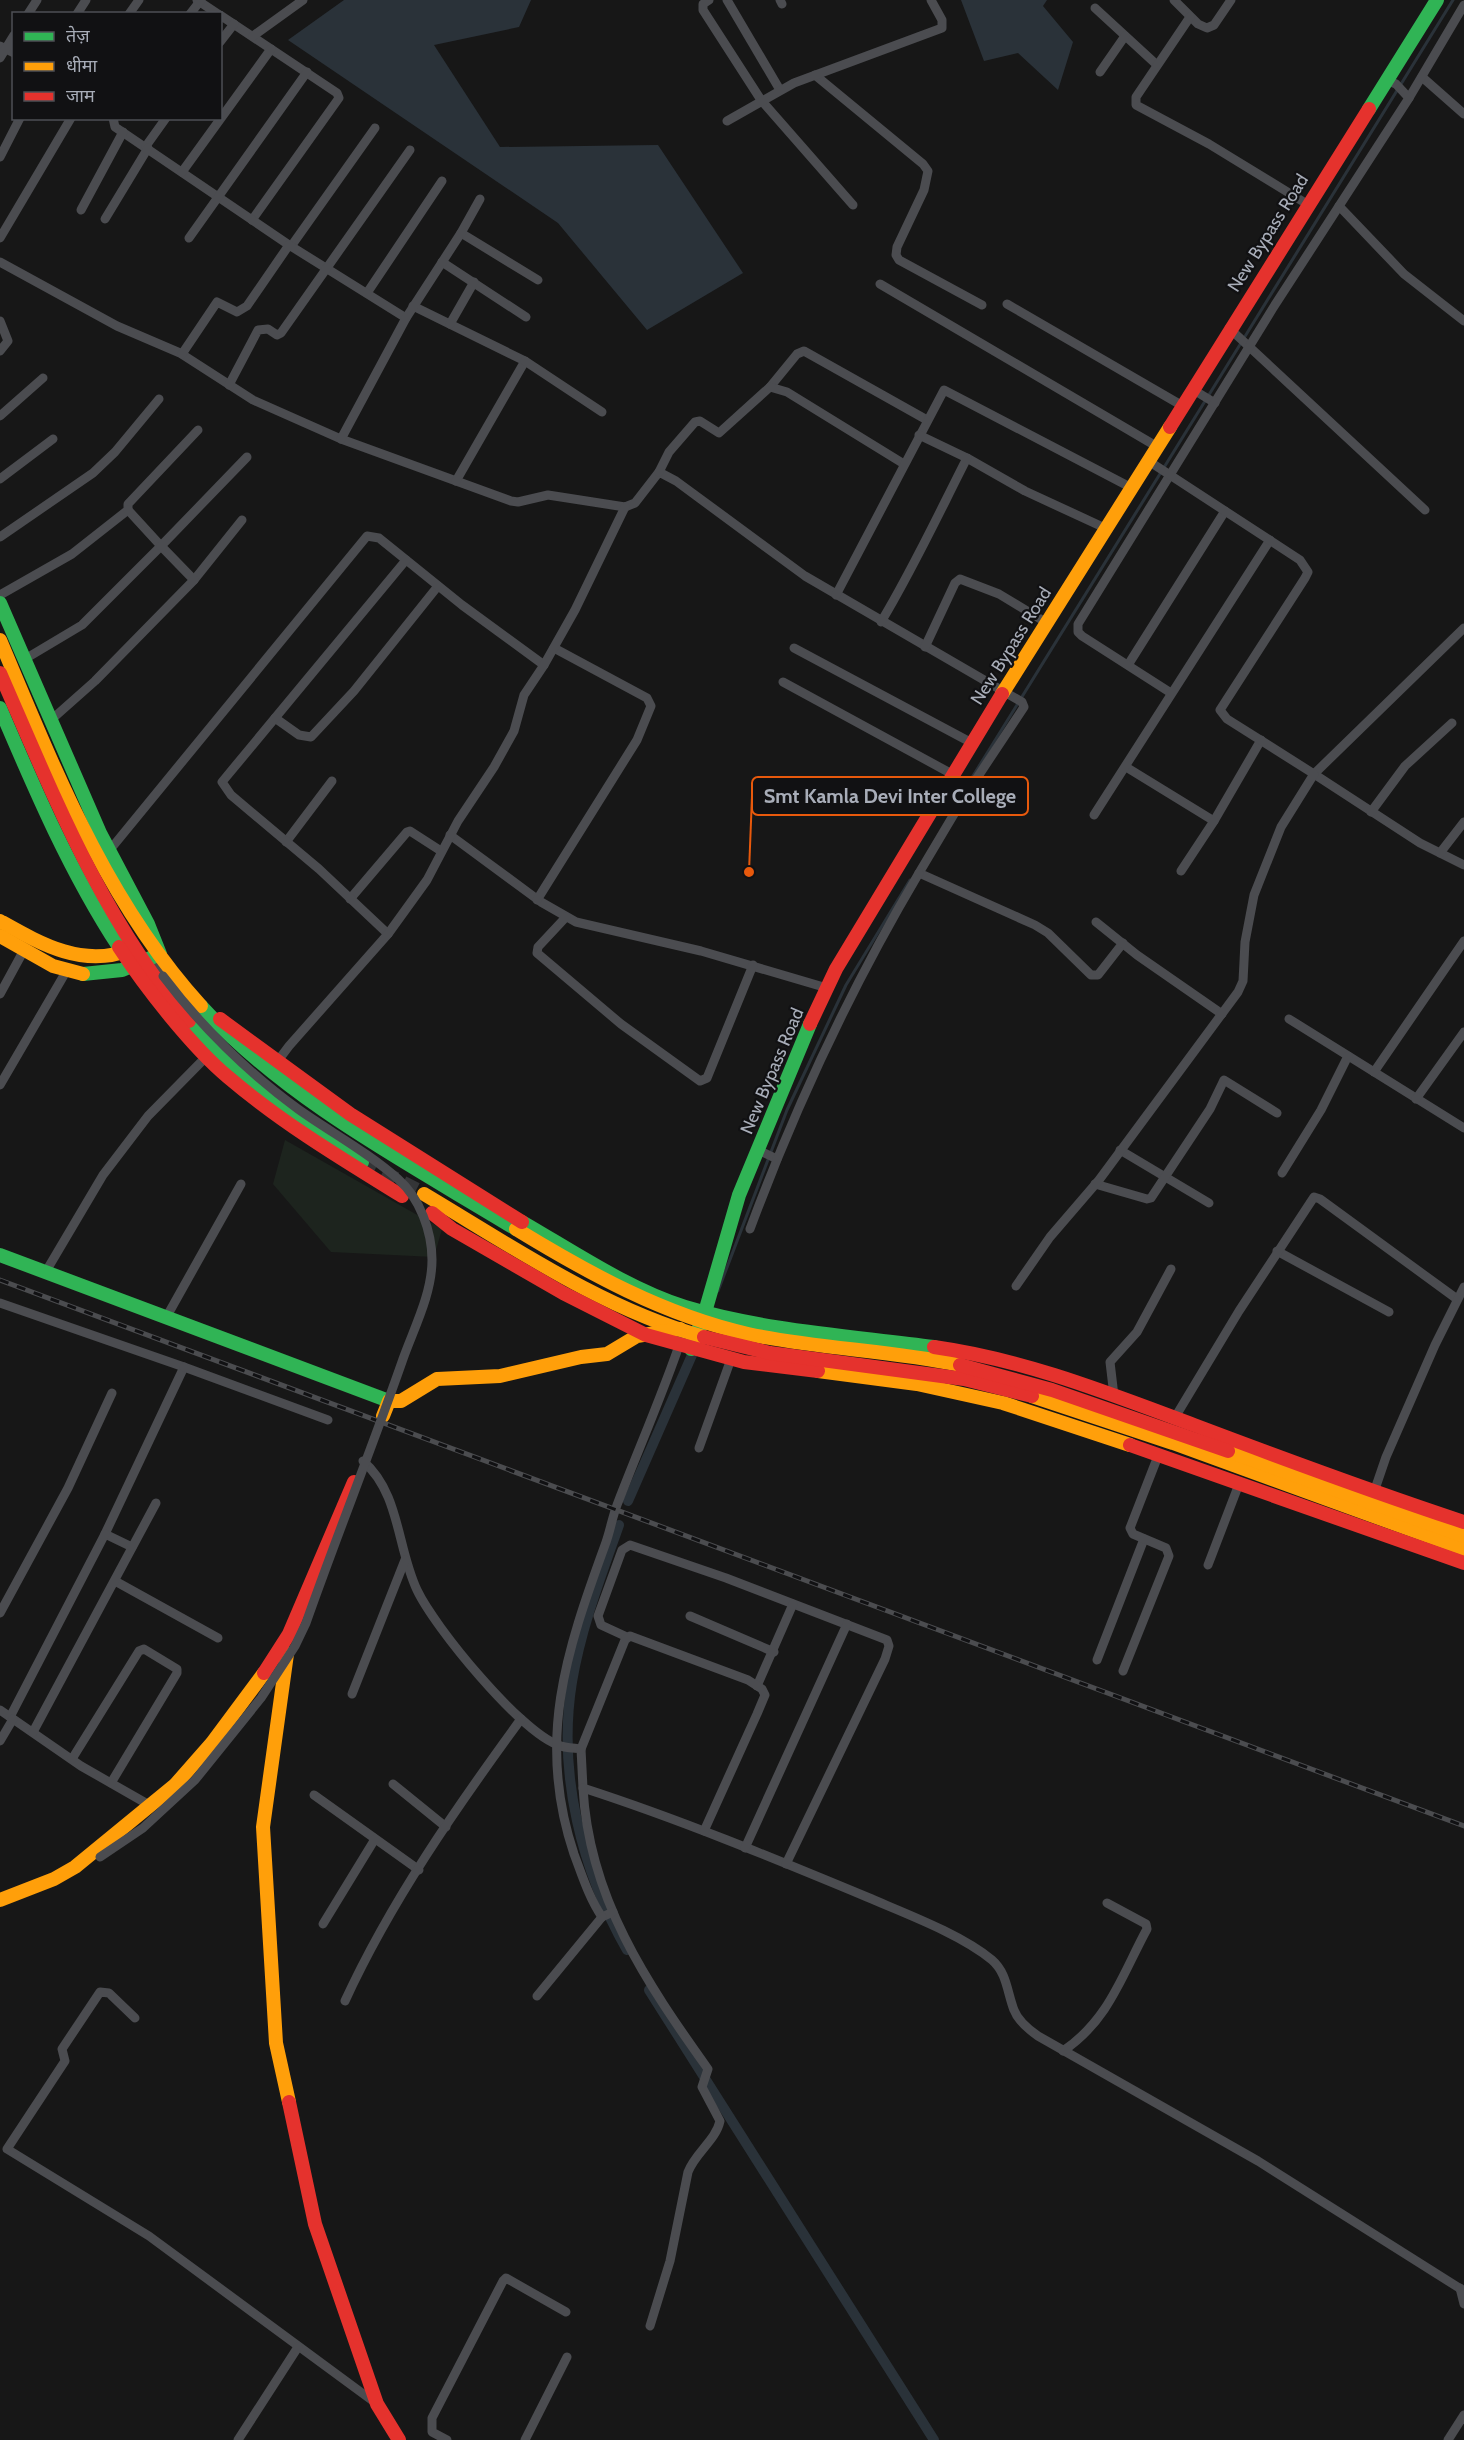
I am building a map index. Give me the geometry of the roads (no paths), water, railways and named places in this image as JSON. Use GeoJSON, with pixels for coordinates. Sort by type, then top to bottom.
{"type":"FeatureCollection","features":[{"type":"Feature","properties":{"kind":"main road","name":"New Bypass Road"},"geometry":{"type":"LineString","coordinates":[[686,1338],[704,1317],[739,1196],[769,1155],[827,988],[836,969],[972,742],[1014,697],[1047,622],[1181,405],[1205,397],[1241,338],[1307,204],[1391,82],[1437,0]]}},
{"type":"Feature","properties":{"kind":"main road"},"geometry":{"type":"LineString","coordinates":[[0,603],[109,852],[148,924],[148,962],[155,982],[209,1045],[285,1112],[362,1162]]}},
{"type":"Feature","properties":{"kind":"main road"},"geometry":{"type":"LineString","coordinates":[[0,640],[89,839],[128,909],[149,940],[148,962],[206,1058],[260,1104],[308,1139],[402,1196]]}},
{"type":"Feature","properties":{"kind":"main road"},"geometry":{"type":"LineString","coordinates":[[0,673],[75,845],[128,951]]}},
{"type":"Feature","properties":{"kind":"main road"},"geometry":{"type":"LineString","coordinates":[[0,708],[42,808],[102,921],[128,951],[185,988],[207,1011],[291,1086],[363,1134],[584,1271],[755,1336],[918,1356],[986,1371],[1066,1394],[1464,1536]]}},
{"type":"Feature","properties":{"kind":"main road"},"geometry":{"type":"LineString","coordinates":[[0,921],[46,945],[79,957],[94,958],[128,951],[149,940]]}},
{"type":"Feature","properties":{"kind":"main road"},"geometry":{"type":"LineString","coordinates":[[0,936],[40,959],[67,970],[100,973],[148,962]]}},
{"type":"Feature","properties":{"kind":"main road"},"geometry":{"type":"LineString","coordinates":[[40,959],[46,945]]}},
{"type":"Feature","properties":{"kind":"main road"},"geometry":{"type":"LineString","coordinates":[[207,1011],[350,1114],[582,1257],[704,1317],[975,1353],[1058,1374],[1374,1492],[1464,1522]]}},
{"type":"Feature","properties":{"kind":"main road"},"geometry":{"type":"LineString","coordinates":[[423,1194],[577,1284],[731,1359],[917,1384],[1003,1403],[1464,1563]]}},
{"type":"Feature","properties":{"kind":"main road"},"geometry":{"type":"LineString","coordinates":[[432,1214],[452,1229],[563,1293],[646,1335]]}},
{"type":"Feature","properties":{"kind":"main road"},"geometry":{"type":"LineString","coordinates":[[0,1255],[389,1401],[409,1397],[437,1379],[500,1376],[581,1357],[607,1354],[633,1338],[646,1335],[686,1338],[928,1371],[996,1386],[1107,1422],[1464,1549]]}},
{"type":"Feature","properties":{"kind":"main road"},"geometry":{"type":"LineString","coordinates":[[0,1900],[35,1888],[75,1867],[175,1785],[212,1743],[271,1664],[290,1634],[389,1401]]}},
{"type":"Feature","properties":{"kind":"main road"},"geometry":{"type":"LineString","coordinates":[[290,1634],[263,1827],[276,2043],[315,2224],[377,2404],[399,2440]]}},
{"type":"Feature","properties":{"kind":"street"},"geometry":{"type":"LineString","coordinates":[[199,0],[216,12]]}},
{"type":"Feature","properties":{"kind":"street"},"geometry":{"type":"LineString","coordinates":[[253,36],[303,0]]}},
{"type":"Feature","properties":{"kind":"street"},"geometry":{"type":"LineString","coordinates":[[709,0],[703,4],[703,10],[760,100],[853,204]]}},
{"type":"Feature","properties":{"kind":"street"},"geometry":{"type":"LineString","coordinates":[[727,0],[780,90]]}},
{"type":"Feature","properties":{"kind":"street"},"geometry":{"type":"LineString","coordinates":[[727,121],[780,90],[942,28],[942,20],[931,0]]}},
{"type":"Feature","properties":{"kind":"street"},"geometry":{"type":"LineString","coordinates":[[1173,0],[1203,27],[1211,28],[1231,0]]}},
{"type":"Feature","properties":{"kind":"street"},"geometry":{"type":"LineString","coordinates":[[1171,693],[1082,636],[1077,628],[1205,397],[1241,338],[1339,206],[1407,94],[1422,77],[1464,5]]}},
{"type":"Feature","properties":{"kind":"street"},"geometry":{"type":"LineString","coordinates":[[1095,8],[1157,65]]}},
{"type":"Feature","properties":{"kind":"street"},"geometry":{"type":"LineString","coordinates":[[222,16],[337,93],[338,102],[252,220]]}},
{"type":"Feature","properties":{"kind":"street"},"geometry":{"type":"LineString","coordinates":[[1190,17],[1136,97],[1136,105],[1209,144],[1307,204]]}},
{"type":"Feature","properties":{"kind":"street"},"geometry":{"type":"LineString","coordinates":[[222,39],[234,24]]}},
{"type":"Feature","properties":{"kind":"street"},"geometry":{"type":"LineString","coordinates":[[1100,72],[1125,36]]}},
{"type":"Feature","properties":{"kind":"street"},"geometry":{"type":"LineString","coordinates":[[0,58],[6,49]]}},
{"type":"Feature","properties":{"kind":"street"},"geometry":{"type":"LineString","coordinates":[[222,117],[271,49]]}},
{"type":"Feature","properties":{"kind":"street"},"geometry":{"type":"LineString","coordinates":[[189,238],[307,72]]}},
{"type":"Feature","properties":{"kind":"street"},"geometry":{"type":"LineString","coordinates":[[815,75],[923,164],[928,171],[924,190],[897,247],[896,255],[899,260],[981,305]]}},
{"type":"Feature","properties":{"kind":"street"},"geometry":{"type":"LineString","coordinates":[[1422,77],[1464,114]]}},
{"type":"Feature","properties":{"kind":"street"},"geometry":{"type":"LineString","coordinates":[[1391,82],[1407,94]]}},
{"type":"Feature","properties":{"kind":"street"},"geometry":{"type":"LineString","coordinates":[[0,157],[19,120]]}},
{"type":"Feature","properties":{"kind":"street"},"geometry":{"type":"LineString","coordinates":[[0,238],[70,120]]}},
{"type":"Feature","properties":{"kind":"street"},"geometry":{"type":"LineString","coordinates":[[113,120],[112,124],[123,132],[252,220],[406,318]]}},
{"type":"Feature","properties":{"kind":"street"},"geometry":{"type":"LineString","coordinates":[[105,219],[165,120]]}},
{"type":"Feature","properties":{"kind":"street"},"geometry":{"type":"LineString","coordinates":[[182,172],[220,120]]}},
{"type":"Feature","properties":{"kind":"street"},"geometry":{"type":"LineString","coordinates":[[182,354],[217,302],[237,312],[247,306],[375,128]]}},
{"type":"Feature","properties":{"kind":"street"},"geometry":{"type":"LineString","coordinates":[[81,210],[123,132]]}},
{"type":"Feature","properties":{"kind":"street"},"geometry":{"type":"LineString","coordinates":[[229,385],[258,330],[267,329],[277,335],[281,333],[410,150]]}},
{"type":"Feature","properties":{"kind":"street"},"geometry":{"type":"LineString","coordinates":[[367,293],[442,181]]}},
{"type":"Feature","properties":{"kind":"street"},"geometry":{"type":"LineString","coordinates":[[341,439],[406,318],[462,233],[480,199]]}},
{"type":"Feature","properties":{"kind":"street"},"geometry":{"type":"LineString","coordinates":[[1339,206],[1404,274],[1464,321]]}},
{"type":"Feature","properties":{"kind":"street"},"geometry":{"type":"LineString","coordinates":[[462,233],[538,280]]}},
{"type":"Feature","properties":{"kind":"street"},"geometry":{"type":"LineString","coordinates":[[0,262],[117,326],[182,354],[253,400],[341,439],[518,502],[548,495],[625,507],[635,503],[659,472],[669,452],[695,422],[700,422],[719,434],[770,387],[797,354],[804,351],[927,420]]}},
{"type":"Feature","properties":{"kind":"street"},"geometry":{"type":"LineString","coordinates":[[442,262],[526,317]]}},
{"type":"Feature","properties":{"kind":"street"},"geometry":{"type":"LineString","coordinates":[[450,324],[474,282]]}},
{"type":"Feature","properties":{"kind":"street"},"geometry":{"type":"LineString","coordinates":[[880,284],[1156,446]]}},
{"type":"Feature","properties":{"kind":"street"},"geometry":{"type":"LineString","coordinates":[[1007,304],[1181,405]]}},
{"type":"Feature","properties":{"kind":"street"},"geometry":{"type":"LineString","coordinates":[[413,306],[525,361],[602,412]]}},
{"type":"Feature","properties":{"kind":"street"},"geometry":{"type":"LineString","coordinates":[[0,321],[8,341],[0,351]]}},
{"type":"Feature","properties":{"kind":"street"},"geometry":{"type":"LineString","coordinates":[[1241,338],[1425,510]]}},
{"type":"Feature","properties":{"kind":"street"},"geometry":{"type":"LineString","coordinates":[[456,481],[525,361]]}},
{"type":"Feature","properties":{"kind":"street"},"geometry":{"type":"LineString","coordinates":[[0,416],[43,378]]}},
{"type":"Feature","properties":{"kind":"street"},"geometry":{"type":"LineString","coordinates":[[770,387],[787,392],[904,464]]}},
{"type":"Feature","properties":{"kind":"street"},"geometry":{"type":"LineString","coordinates":[[836,595],[941,392],[947,390],[1130,487]]}},
{"type":"Feature","properties":{"kind":"street"},"geometry":{"type":"LineString","coordinates":[[0,537],[93,473],[115,452],[159,399]]}},
{"type":"Feature","properties":{"kind":"street"},"geometry":{"type":"LineString","coordinates":[[194,580],[128,510],[128,504],[198,430]]}},
{"type":"Feature","properties":{"kind":"street"},"geometry":{"type":"LineString","coordinates":[[920,435],[967,458],[1025,491],[1105,528]]}},
{"type":"Feature","properties":{"kind":"street"},"geometry":{"type":"LineString","coordinates":[[0,479],[53,439]]}},
{"type":"Feature","properties":{"kind":"street"},"geometry":{"type":"LineString","coordinates":[[25,659],[82,625],[247,457]]}},
{"type":"Feature","properties":{"kind":"street"},"geometry":{"type":"LineString","coordinates":[[881,622],[915,566],[939,510],[967,458]]}},
{"type":"Feature","properties":{"kind":"street"},"geometry":{"type":"LineString","coordinates":[[1147,460],[1300,560],[1308,572],[1220,710],[1227,719],[1371,812],[1464,865]]}},
{"type":"Feature","properties":{"kind":"street"},"geometry":{"type":"LineString","coordinates":[[659,472],[805,576],[1014,697],[1024,707],[963,799],[871,955],[840,1014],[769,1155],[750,1229]]}},
{"type":"Feature","properties":{"kind":"street"},"geometry":{"type":"LineString","coordinates":[[278,1062],[289,1046],[388,934],[427,880],[450,835],[494,768],[514,731],[524,695],[554,648],[625,507]]}},
{"type":"Feature","properties":{"kind":"street"},"geometry":{"type":"LineString","coordinates":[[0,595],[44,572],[128,510]]}},
{"type":"Feature","properties":{"kind":"street"},"geometry":{"type":"LineString","coordinates":[[1128,665],[1225,511]]}},
{"type":"Feature","properties":{"kind":"street"},"geometry":{"type":"LineString","coordinates":[[51,720],[95,681],[194,580],[242,520]]}},
{"type":"Feature","properties":{"kind":"street"},"geometry":{"type":"LineString","coordinates":[[109,852],[370,535],[379,538],[438,586],[544,665]]}},
{"type":"Feature","properties":{"kind":"street"},"geometry":{"type":"LineString","coordinates":[[1094,815],[1270,540]]}},
{"type":"Feature","properties":{"kind":"street"},"geometry":{"type":"LineString","coordinates":[[388,934],[231,795],[222,782],[406,560]]}},
{"type":"Feature","properties":{"kind":"street"},"geometry":{"type":"LineString","coordinates":[[926,647],[955,584],[960,579],[999,594],[1047,622]]}},
{"type":"Feature","properties":{"kind":"street"},"geometry":{"type":"LineString","coordinates":[[275,718],[298,735],[311,738],[354,691],[438,586]]}},
{"type":"Feature","properties":{"kind":"street"},"geometry":{"type":"LineString","coordinates":[[1016,1286],[1050,1237],[1095,1184],[1222,1014],[1243,981],[1247,930],[1254,895],[1281,827],[1314,774],[1464,628]]}},
{"type":"Feature","properties":{"kind":"street"},"geometry":{"type":"LineString","coordinates":[[537,900],[637,740],[651,706],[647,698],[554,648]]}},
{"type":"Feature","properties":{"kind":"street"},"geometry":{"type":"LineString","coordinates":[[794,648],[972,742]]}},
{"type":"Feature","properties":{"kind":"street"},"geometry":{"type":"LineString","coordinates":[[783,682],[952,774]]}},
{"type":"Feature","properties":{"kind":"street"},"geometry":{"type":"LineString","coordinates":[[1371,812],[1405,765],[1452,723]]}},
{"type":"Feature","properties":{"kind":"street"},"geometry":{"type":"LineString","coordinates":[[1181,871],[1214,821],[1261,740]]}},
{"type":"Feature","properties":{"kind":"street"},"geometry":{"type":"LineString","coordinates":[[1126,767],[1214,821]]}},
{"type":"Feature","properties":{"kind":"street"},"geometry":{"type":"LineString","coordinates":[[286,842],[333,781]]}},
{"type":"Feature","properties":{"kind":"street"},"geometry":{"type":"LineString","coordinates":[[1440,853],[1464,822]]}},
{"type":"Feature","properties":{"kind":"street"},"geometry":{"type":"LineString","coordinates":[[350,899],[407,832],[417,835],[441,851]]}},
{"type":"Feature","properties":{"kind":"street"},"geometry":{"type":"LineString","coordinates":[[450,835],[537,900],[566,917],[648,940],[753,965],[827,988]]}},
{"type":"Feature","properties":{"kind":"street"},"geometry":{"type":"LineString","coordinates":[[919,873],[1035,925],[1048,933],[1091,975],[1098,975],[1123,943]]}},
{"type":"Feature","properties":{"kind":"street"},"geometry":{"type":"LineString","coordinates":[[566,917],[538,947],[537,953],[621,1024],[700,1081],[707,1078],[753,965]]}},
{"type":"Feature","properties":{"kind":"street"},"geometry":{"type":"LineString","coordinates":[[1096,922],[1222,1014]]}},
{"type":"Feature","properties":{"kind":"street"},"geometry":{"type":"LineString","coordinates":[[1374,1072],[1464,941]]}},
{"type":"Feature","properties":{"kind":"street"},"geometry":{"type":"LineString","coordinates":[[0,994],[24,950]]}},
{"type":"Feature","properties":{"kind":"street"},"geometry":{"type":"LineString","coordinates":[[75,1867],[100,1857],[143,1828],[195,1780],[261,1698],[295,1646],[306,1623],[376,1436],[424,1301],[432,1261],[431,1240],[424,1216],[399,1179],[296,1107],[239,1059],[148,962]]}},
{"type":"Feature","properties":{"kind":"street"},"geometry":{"type":"LineString","coordinates":[[0,1085],[67,970]]}},
{"type":"Feature","properties":{"kind":"street"},"geometry":{"type":"LineString","coordinates":[[1289,1019],[1464,1128]]}},
{"type":"Feature","properties":{"kind":"street"},"geometry":{"type":"LineString","coordinates":[[1416,1099],[1464,1032]]}},
{"type":"Feature","properties":{"kind":"street"},"geometry":{"type":"LineString","coordinates":[[1282,1173],[1321,1110],[1348,1056]]}},
{"type":"Feature","properties":{"kind":"street"},"geometry":{"type":"LineString","coordinates":[[45,1273],[103,1175],[148,1116],[206,1058]]}},
{"type":"Feature","properties":{"kind":"street"},"geometry":{"type":"LineString","coordinates":[[1095,1184],[1147,1200],[1210,1109],[1224,1080],[1277,1113]]}},
{"type":"Feature","properties":{"kind":"street"},"geometry":{"type":"LineString","coordinates":[[1120,1150],[1209,1203]]}},
{"type":"Feature","properties":{"kind":"street"},"geometry":{"type":"LineString","coordinates":[[167,1316],[241,1184]]}},
{"type":"Feature","properties":{"kind":"street"},"geometry":{"type":"LineString","coordinates":[[1174,1419],[1305,1206],[1317,1197],[1457,1299]]}},
{"type":"Feature","properties":{"kind":"street"},"geometry":{"type":"LineString","coordinates":[[1277,1251],[1389,1312]]}},
{"type":"Feature","properties":{"kind":"street"},"geometry":{"type":"LineString","coordinates":[[1114,1396],[1110,1362],[1137,1332],[1171,1269]]}},
{"type":"Feature","properties":{"kind":"street"},"geometry":{"type":"LineString","coordinates":[[1374,1492],[1386,1457],[1464,1287]]}},
{"type":"Feature","properties":{"kind":"street"},"geometry":{"type":"LineString","coordinates":[[0,1303],[328,1420]]}},
{"type":"Feature","properties":{"kind":"street"},"geometry":{"type":"LineString","coordinates":[[650,2326],[670,2261],[688,2172],[696,2156],[720,2124],[702,2087],[708,2070],[607,1915],[578,1863],[560,1804],[557,1744],[563,1680],[573,1636],[617,1505],[686,1338]]}},
{"type":"Feature","properties":{"kind":"street"},"geometry":{"type":"LineString","coordinates":[[699,1448],[731,1359]]}},
{"type":"Feature","properties":{"kind":"street"},"geometry":{"type":"LineString","coordinates":[[0,1741],[105,1534],[184,1367]]}},
{"type":"Feature","properties":{"kind":"street"},"geometry":{"type":"LineString","coordinates":[[0,1613],[68,1488],[112,1393]]}},
{"type":"Feature","properties":{"kind":"street"},"geometry":{"type":"LineString","coordinates":[[1123,1671],[1169,1556],[1166,1548],[1131,1532],[1131,1522],[1158,1456]]}},
{"type":"Feature","properties":{"kind":"street"},"geometry":{"type":"LineString","coordinates":[[363,1461],[377,1474],[386,1489],[405,1560],[429,1611],[491,1690],[521,1719],[557,1744],[579,1749]]}},
{"type":"Feature","properties":{"kind":"street"},"geometry":{"type":"LineString","coordinates":[[1208,1565],[1239,1484]]}},
{"type":"Feature","properties":{"kind":"street"},"geometry":{"type":"LineString","coordinates":[[33,1732],[156,1503]]}},
{"type":"Feature","properties":{"kind":"street"},"geometry":{"type":"LineString","coordinates":[[105,1534],[132,1547]]}},
{"type":"Feature","properties":{"kind":"street"},"geometry":{"type":"LineString","coordinates":[[1097,1660],[1144,1539]]}},
{"type":"Feature","properties":{"kind":"street"},"geometry":{"type":"LineString","coordinates":[[704,1831],[765,1695],[757,1686],[660,1646],[627,1637],[598,1621],[606,1590],[626,1546],[643,1549],[883,1637],[888,1643],[888,1650],[786,1864]]}},
{"type":"Feature","properties":{"kind":"street"},"geometry":{"type":"LineString","coordinates":[[352,1694],[405,1560]]}},
{"type":"Feature","properties":{"kind":"street"},"geometry":{"type":"LineString","coordinates":[[115,1581],[218,1638]]}},
{"type":"Feature","properties":{"kind":"street"},"geometry":{"type":"LineString","coordinates":[[757,1686],[774,1652],[793,1604]]}},
{"type":"Feature","properties":{"kind":"street"},"geometry":{"type":"LineString","coordinates":[[690,1616],[774,1652]]}},
{"type":"Feature","properties":{"kind":"street"},"geometry":{"type":"LineString","coordinates":[[745,1848],[847,1624]]}},
{"type":"Feature","properties":{"kind":"street"},"geometry":{"type":"LineString","coordinates":[[607,1915],[590,1851],[579,1749],[627,1637]]}},
{"type":"Feature","properties":{"kind":"street"},"geometry":{"type":"LineString","coordinates":[[72,1759],[139,1651],[144,1649],[177,1669],[177,1673],[111,1783]]}},
{"type":"Feature","properties":{"kind":"street"},"geometry":{"type":"LineString","coordinates":[[0,1710],[72,1759],[151,1806]]}},
{"type":"Feature","properties":{"kind":"street"},"geometry":{"type":"LineString","coordinates":[[345,2001],[367,1953],[446,1827],[521,1719]]}},
{"type":"Feature","properties":{"kind":"street"},"geometry":{"type":"LineString","coordinates":[[393,1784],[446,1827]]}},
{"type":"Feature","properties":{"kind":"street"},"geometry":{"type":"LineString","coordinates":[[583,1788],[704,1831],[926,1922],[992,1961],[1002,1973],[1014,2011],[1021,2022],[1038,2036],[1258,2161],[1462,2289],[1464,2304]]}},
{"type":"Feature","properties":{"kind":"street"},"geometry":{"type":"LineString","coordinates":[[315,1795],[419,1870]]}},
{"type":"Feature","properties":{"kind":"street"},"geometry":{"type":"LineString","coordinates":[[323,1924],[375,1839]]}},
{"type":"Feature","properties":{"kind":"street"},"geometry":{"type":"LineString","coordinates":[[1063,2051],[1092,2029],[1118,1987],[1147,1929],[1146,1924],[1107,1903]]}},
{"type":"Feature","properties":{"kind":"street"},"geometry":{"type":"LineString","coordinates":[[537,1996],[607,1915]]}},
{"type":"Feature","properties":{"kind":"street"},"geometry":{"type":"LineString","coordinates":[[135,2018],[110,1993],[100,1992],[62,2049],[64,2061],[3,2146],[149,2236],[377,2404]]}},
{"type":"Feature","properties":{"kind":"street"},"geometry":{"type":"LineString","coordinates":[[447,2440],[432,2432],[432,2418],[503,2280],[506,2278],[518,2283],[566,2312]]}},
{"type":"Feature","properties":{"kind":"street"},"geometry":{"type":"LineString","coordinates":[[238,2440],[298,2347]]}},
{"type":"Feature","properties":{"kind":"street"},"geometry":{"type":"LineString","coordinates":[[525,2440],[567,2357]]}},
{"type":"Feature","properties":{"kind":"street"},"geometry":{"type":"LineString","coordinates":[[1448,2440],[1464,2415]]}},
{"type":"Feature","properties":{"kind":"waterway"},"geometry":{"type":"LineString","coordinates":[[1244,338],[1453,0]]}},
{"type":"Feature","properties":{"kind":"waterway"},"geometry":{"type":"LineString","coordinates":[[968,784],[1241,343]]}},
{"type":"Feature","properties":{"kind":"waterway"},"geometry":{"type":"LineString","coordinates":[[718,1291],[787,1110],[846,985],[910,880]]}},
{"type":"Feature","properties":{"kind":"waterway"},"geometry":{"type":"LineString","coordinates":[[628,1501],[692,1355]]}},
{"type":"Feature","properties":{"kind":"waterway"},"geometry":{"type":"LineString","coordinates":[[619,1525],[592,1602],[576,1662],[568,1717],[568,1752],[577,1821],[586,1855],[597,1888],[627,1950]]}},
{"type":"Feature","properties":{"kind":"waterway"},"geometry":{"type":"LineString","coordinates":[[649,1990],[934,2440]]}},
{"type":"Feature","properties":{"kind":"tunnel"},"geometry":{"type":"LineString","coordinates":[[362,1162],[424,1194]]}},
{"type":"Feature","properties":{"kind":"railway"},"geometry":{"type":"LineString","coordinates":[[0,1280],[1464,1826]]}},
{"type":"Feature","properties":{"kind":"place","name":"Smt Kamla Devi Inter College"},"geometry":{"type":"Point","coordinates":[749,872]}}]}
